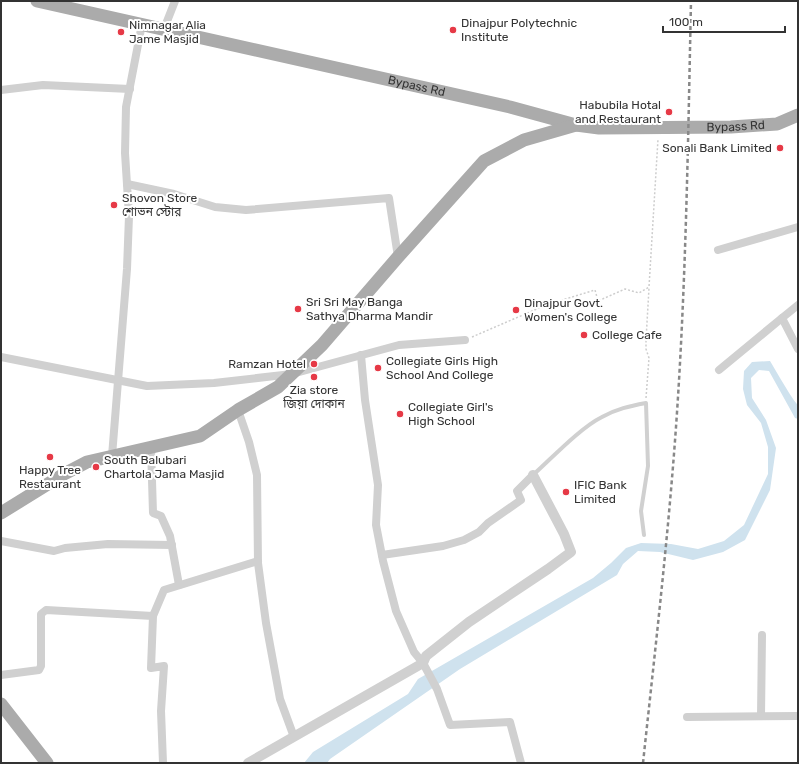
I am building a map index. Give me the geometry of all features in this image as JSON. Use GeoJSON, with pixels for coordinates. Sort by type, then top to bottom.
{"type":"FeatureCollection","features":[{"type":"Feature","properties":{"kind":"main road","name":"Bypass Rd"},"geometry":{"type":"LineString","coordinates":[[37,1],[510,107],[576,125],[599,128],[731,127],[777,124],[798,115]]}},
{"type":"Feature","properties":{"kind":"main road"},"geometry":{"type":"LineString","coordinates":[[1,513],[87,462],[200,436],[238,410],[278,387],[322,345],[484,161],[524,140],[576,125]]}},
{"type":"Feature","properties":{"kind":"main road"},"geometry":{"type":"LineString","coordinates":[[1,704],[47,763]]}},
{"type":"Feature","properties":{"kind":"street"},"geometry":{"type":"LineString","coordinates":[[164,29],[175,1]]}},
{"type":"Feature","properties":{"kind":"street"},"geometry":{"type":"LineString","coordinates":[[112,456],[127,269],[129,216],[125,146],[126,107],[142,24]]}},
{"type":"Feature","properties":{"kind":"street"},"geometry":{"type":"LineString","coordinates":[[1,90],[43,85],[130,88]]}},
{"type":"Feature","properties":{"kind":"street"},"geometry":{"type":"LineString","coordinates":[[127,184],[174,194],[215,207],[246,210],[389,198],[398,257]]}},
{"type":"Feature","properties":{"kind":"street"},"geometry":{"type":"LineString","coordinates":[[718,250],[798,227]]}},
{"type":"Feature","properties":{"kind":"street"},"geometry":{"type":"LineString","coordinates":[[719,370],[798,305]]}},
{"type":"Feature","properties":{"kind":"street"},"geometry":{"type":"LineString","coordinates":[[782,318],[798,349]]}},
{"type":"Feature","properties":{"kind":"street"},"geometry":{"type":"LineString","coordinates":[[1,357],[118,381],[154,386],[214,383],[292,374],[399,345],[465,340]]}},
{"type":"Feature","properties":{"kind":"street"},"geometry":{"type":"LineString","coordinates":[[361,355],[364,400],[378,485],[376,525],[396,611],[414,652],[437,689],[450,725],[510,722],[521,763]]}},
{"type":"Feature","properties":{"kind":"street"},"geometry":{"type":"LineString","coordinates":[[238,410],[249,442],[256,475],[258,561],[266,623],[280,699],[294,737]]}},
{"type":"Feature","properties":{"kind":"street"},"geometry":{"type":"LineString","coordinates":[[151,447],[153,513],[161,516],[170,536],[179,585]]}},
{"type":"Feature","properties":{"kind":"street"},"geometry":{"type":"LineString","coordinates":[[248,763],[422,663],[426,656],[469,622],[571,552],[564,534],[533,475],[518,491],[522,500],[464,540],[443,546],[382,555]]}},
{"type":"Feature","properties":{"kind":"street"},"geometry":{"type":"LineString","coordinates":[[1,541],[54,551],[65,548],[108,544],[172,545]]}},
{"type":"Feature","properties":{"kind":"street"},"geometry":{"type":"LineString","coordinates":[[163,763],[161,711],[164,666],[151,668],[153,616],[164,590],[258,561]]}},
{"type":"Feature","properties":{"kind":"street"},"geometry":{"type":"LineString","coordinates":[[1,675],[39,670],[41,666],[41,614],[46,610],[153,616]]}},
{"type":"Feature","properties":{"kind":"street"},"geometry":{"type":"LineString","coordinates":[[761,716],[762,636]]}},
{"type":"Feature","properties":{"kind":"street"},"geometry":{"type":"LineString","coordinates":[[687,717],[798,716]]}},
{"type":"Feature","properties":{"kind":"lane"},"geometry":{"type":"LineString","coordinates":[[533,475],[586,428],[601,417],[624,407],[646,403],[648,466],[641,511],[644,535]]}},
{"type":"Feature","properties":{"kind":"path"},"geometry":{"type":"LineString","coordinates":[[646,403],[649,358],[646,349],[646,340],[658,127]]}},
{"type":"Feature","properties":{"kind":"path"},"geometry":{"type":"LineString","coordinates":[[465,340],[546,305],[595,290],[598,301],[625,290],[640,293],[649,287]]}},
{"type":"Feature","properties":{"kind":"water"},"geometry":{"type":"Polygon","coordinates":[[[770,361],[798,405],[798,419],[795,418],[769,371],[759,370],[751,378],[752,398],[766,420],[776,448],[770,490],[745,540],[723,552],[693,560],[660,552],[638,551],[623,564],[617,575],[460,669],[330,759],[327,763],[304,763],[313,752],[408,694],[418,679],[593,578],[626,548],[641,543],[671,544],[698,549],[724,541],[744,525],[768,474],[768,447],[761,423],[747,405],[743,389],[744,371],[752,362],[770,361]]]}},
{"type":"Feature","properties":{"kind":"railway"},"geometry":{"type":"LineString","coordinates":[[643,763],[661,595],[676,427],[686,214],[691,1]]}},
{"type":"Feature","properties":{"kind":"place","name":"Dinajpur Polytechnic Institute"},"geometry":{"type":"Point","coordinates":[453,30]}},
{"type":"Feature","properties":{"kind":"place","name":"Nimnagar Alia Jame Masjid"},"geometry":{"type":"Point","coordinates":[121,32]}},
{"type":"Feature","properties":{"kind":"place","name":"Habubila Hotal and Restaurant"},"geometry":{"type":"Point","coordinates":[669,112]}},
{"type":"Feature","properties":{"kind":"place","name":"Sonali Bank Limited"},"geometry":{"type":"Point","coordinates":[780,148]}},
{"type":"Feature","properties":{"kind":"place","name":"Shovon Store শোভন স্টোর"},"geometry":{"type":"Point","coordinates":[114,205]}},
{"type":"Feature","properties":{"kind":"place","name":"Sri Sri May Banga Sathya Dharma Mandir"},"geometry":{"type":"Point","coordinates":[298,309]}},
{"type":"Feature","properties":{"kind":"place","name":"Dinajpur Govt. Women's College"},"geometry":{"type":"Point","coordinates":[516,310]}},
{"type":"Feature","properties":{"kind":"place","name":"College Cafe"},"geometry":{"type":"Point","coordinates":[584,335]}},
{"type":"Feature","properties":{"kind":"place","name":"Ramzan Hotel"},"geometry":{"type":"Point","coordinates":[314,364]}},
{"type":"Feature","properties":{"kind":"place","name":"Collegiate Girls High School And College"},"geometry":{"type":"Point","coordinates":[378,368]}},
{"type":"Feature","properties":{"kind":"place","name":"Zia store জিয়া দোকান"},"geometry":{"type":"Point","coordinates":[314,377]}},
{"type":"Feature","properties":{"kind":"place","name":"Collegiate Girl's High School"},"geometry":{"type":"Point","coordinates":[400,414]}},
{"type":"Feature","properties":{"kind":"place","name":"Happy Tree Restaurant"},"geometry":{"type":"Point","coordinates":[50,457]}},
{"type":"Feature","properties":{"kind":"place","name":"South Balubari Chartola Jama Masjid"},"geometry":{"type":"Point","coordinates":[96,467]}},
{"type":"Feature","properties":{"kind":"place","name":"IFIC Bank Limited"},"geometry":{"type":"Point","coordinates":[566,492]}}]}
